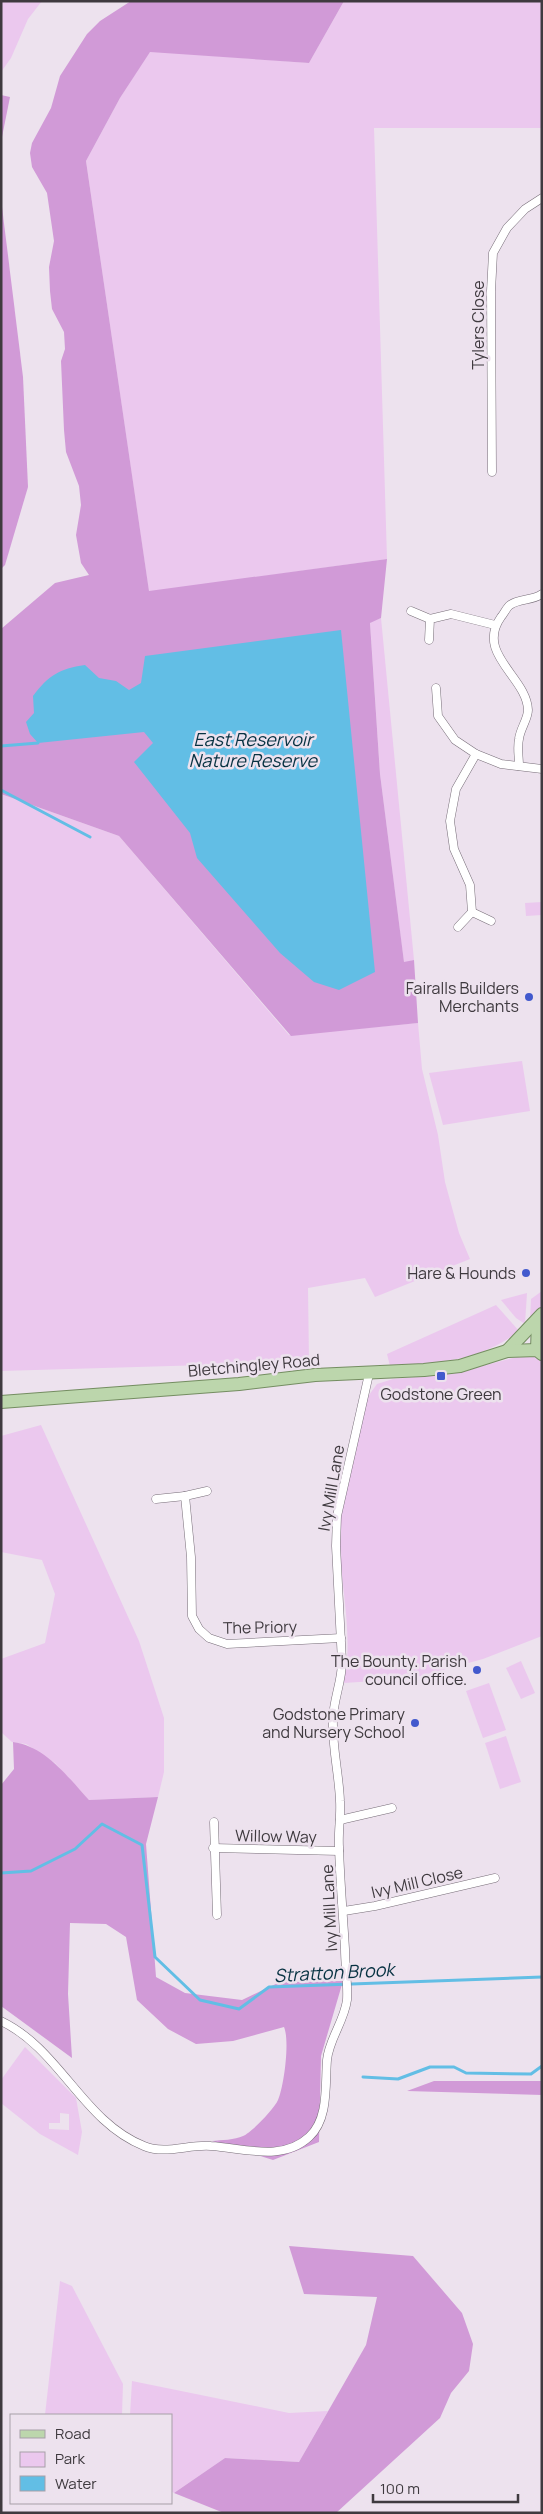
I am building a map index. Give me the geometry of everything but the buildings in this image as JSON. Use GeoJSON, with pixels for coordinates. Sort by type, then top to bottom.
{"type":"FeatureCollection","features":[{"type":"Feature","properties":{"kind":"main road"},"geometry":{"type":"LineString","coordinates":[[507,1351],[540,1316]]}},
{"type":"Feature","properties":{"kind":"main road"},"geometry":{"type":"LineString","coordinates":[[507,1351],[539,1352],[540,1316]]}},
{"type":"Feature","properties":{"kind":"main road","name":"Bletchingley Road"},"geometry":{"type":"LineString","coordinates":[[1,1402],[239,1384],[315,1375],[369,1374],[460,1366],[507,1351]]}},
{"type":"Feature","properties":{"kind":"street","name":"Tylers Close"},"geometry":{"type":"LineString","coordinates":[[492,472],[491,291],[493,252],[507,228],[525,209],[542,198]]}},
{"type":"Feature","properties":{"kind":"street"},"geometry":{"type":"LineString","coordinates":[[519,766],[519,739],[528,711],[524,695],[508,673],[494,647],[495,625],[509,606],[521,600],[540,598]]}},
{"type":"Feature","properties":{"kind":"street"},"geometry":{"type":"LineString","coordinates":[[411,611],[430,620],[451,614],[495,625]]}},
{"type":"Feature","properties":{"kind":"street"},"geometry":{"type":"LineString","coordinates":[[429,640],[430,620]]}},
{"type":"Feature","properties":{"kind":"street"},"geometry":{"type":"LineString","coordinates":[[436,688],[438,716],[456,740],[476,754],[501,764],[542,769]]}},
{"type":"Feature","properties":{"kind":"street"},"geometry":{"type":"LineString","coordinates":[[458,927],[472,912],[470,885],[454,849],[450,821],[456,789],[476,754]]}},
{"type":"Feature","properties":{"kind":"street"},"geometry":{"type":"LineString","coordinates":[[472,912],[491,921]]}},
{"type":"Feature","properties":{"kind":"street","name":"Ivy Mill Lane"},"geometry":{"type":"LineString","coordinates":[[1,2021],[13,2027],[38,2046],[88,2104],[112,2127],[144,2147],[164,2150],[208,2145],[278,2153],[294,2147],[309,2137],[317,2126],[324,2106],[330,2044],[339,2029],[345,2011],[347,1984],[339,1851],[340,1820],[333,1718],[342,1678],[336,1546],[337,1516],[369,1374]]}},
{"type":"Feature","properties":{"kind":"street"},"geometry":{"type":"LineString","coordinates":[[156,1499],[185,1496],[207,1491]]}},
{"type":"Feature","properties":{"kind":"street","name":"The Priory"},"geometry":{"type":"LineString","coordinates":[[185,1496],[191,1557],[192,1616],[199,1629],[209,1638],[227,1644],[341,1638]]}},
{"type":"Feature","properties":{"kind":"street"},"geometry":{"type":"LineString","coordinates":[[340,1820],[392,1808]]}},
{"type":"Feature","properties":{"kind":"street","name":"Willow Way"},"geometry":{"type":"LineString","coordinates":[[214,1822],[213,1848],[217,1915]]}},
{"type":"Feature","properties":{"kind":"street","name":"Willow Way"},"geometry":{"type":"LineString","coordinates":[[213,1848],[339,1851]]}},
{"type":"Feature","properties":{"kind":"street","name":"Ivy Mill Close"},"geometry":{"type":"LineString","coordinates":[[344,1911],[375,1906],[495,1878]]}},
{"type":"Feature","properties":{"kind":"green space"},"geometry":{"type":"Polygon","coordinates":[[[1,1],[42,1],[28,19],[11,58],[1,72],[1,1]]]}},
{"type":"Feature","properties":{"kind":"green space"},"geometry":{"type":"Polygon","coordinates":[[[344,1],[542,1],[542,128],[374,128],[387,559],[149,592],[86,161],[120,98],[150,51],[309,63],[344,1]]]}},
{"type":"Feature","properties":{"kind":"green space"},"geometry":{"type":"Polygon","coordinates":[[[381,618],[414,960],[404,963],[380,774],[370,622],[381,618]]]}},
{"type":"Feature","properties":{"kind":"green space"},"geometry":{"type":"Polygon","coordinates":[[[1,794],[119,836],[289,1035],[418,1023],[422,1069],[438,1135],[445,1182],[459,1233],[470,1259],[375,1297],[365,1278],[308,1288],[309,1362],[1,1371],[1,794]]]}},
{"type":"Feature","properties":{"kind":"green space"},"geometry":{"type":"Polygon","coordinates":[[[542,902],[542,915],[526,916],[525,903],[542,902]]]}},
{"type":"Feature","properties":{"kind":"green space"},"geometry":{"type":"Polygon","coordinates":[[[522,1061],[530,1111],[443,1125],[429,1073],[522,1061]]]}},
{"type":"Feature","properties":{"kind":"green space"},"geometry":{"type":"Polygon","coordinates":[[[542,1291],[542,1307],[530,1320],[531,1299],[542,1291]]]}},
{"type":"Feature","properties":{"kind":"green space"},"geometry":{"type":"Polygon","coordinates":[[[527,1293],[525,1324],[516,1318],[501,1300],[527,1293]]]}},
{"type":"Feature","properties":{"kind":"green space"},"geometry":{"type":"Polygon","coordinates":[[[496,1305],[519,1331],[504,1341],[489,1349],[458,1359],[390,1366],[387,1354],[496,1305]]]}},
{"type":"Feature","properties":{"kind":"green space"},"geometry":{"type":"Polygon","coordinates":[[[528,1354],[542,1359],[542,1636],[483,1659],[409,1679],[343,1683],[346,1668],[347,1635],[340,1551],[341,1513],[352,1451],[369,1395],[377,1384],[393,1379],[452,1374],[528,1354]]]}},
{"type":"Feature","properties":{"kind":"green space"},"geometry":{"type":"Polygon","coordinates":[[[41,1425],[139,1641],[164,1718],[164,1772],[158,1797],[89,1800],[55,1763],[26,1744],[12,1742],[1,1732],[1,1659],[45,1643],[55,1594],[42,1560],[1,1552],[1,1436],[41,1425]]]}},
{"type":"Feature","properties":{"kind":"green space"},"geometry":{"type":"Polygon","coordinates":[[[521,1661],[535,1693],[521,1699],[506,1668],[521,1661]]]}},
{"type":"Feature","properties":{"kind":"green space"},"geometry":{"type":"Polygon","coordinates":[[[489,1683],[506,1730],[483,1738],[466,1691],[489,1683]]]}},
{"type":"Feature","properties":{"kind":"green space"},"geometry":{"type":"Polygon","coordinates":[[[506,1736],[521,1782],[500,1789],[485,1743],[506,1736]]]}},
{"type":"Feature","properties":{"kind":"green space"},"geometry":{"type":"Polygon","coordinates":[[[25,2047],[76,2098],[82,2132],[78,2155],[40,2134],[1,2103],[1,2080],[25,2047]],[[60,2113],[60,2123],[49,2123],[49,2129],[69,2130],[69,2114],[60,2113]]]}},
{"type":"Feature","properties":{"kind":"green space"},"geometry":{"type":"Polygon","coordinates":[[[60,2281],[72,2286],[123,2384],[122,2414],[45,2414],[60,2281]]]}},
{"type":"Feature","properties":{"kind":"green space"},"geometry":{"type":"Polygon","coordinates":[[[132,2381],[289,2413],[328,2411],[299,2462],[225,2458],[174,2493],[172,2492],[172,2414],[130,2414],[132,2381]]]}},
{"type":"Feature","properties":{"kind":"shaded area"},"geometry":{"type":"Polygon","coordinates":[[[131,1],[344,1],[309,63],[150,52],[120,98],[86,161],[149,591],[387,559],[381,618],[370,623],[380,774],[404,962],[414,960],[418,1023],[291,1036],[119,836],[1,794],[1,629],[55,583],[89,575],[81,563],[76,535],[81,505],[79,486],[66,452],[61,361],[65,349],[64,332],[52,309],[50,291],[49,267],[54,241],[47,193],[32,167],[30,153],[32,143],[51,108],[60,76],[87,34],[100,21],[131,1]]]}},
{"type":"Feature","properties":{"kind":"shaded area"},"geometry":{"type":"Polygon","coordinates":[[[1,95],[10,97],[1,142],[1,95]]]}},
{"type":"Feature","properties":{"kind":"shaded area"},"geometry":{"type":"Polygon","coordinates":[[[1,199],[23,377],[28,487],[5,565],[1,569],[1,199]]]}},
{"type":"Feature","properties":{"kind":"shaded area"},"geometry":{"type":"Polygon","coordinates":[[[13,1742],[25,1745],[46,1756],[89,1800],[158,1797],[146,1844],[156,1977],[185,1993],[242,2000],[280,1982],[343,1981],[321,2056],[319,2142],[273,2160],[212,2141],[232,2139],[247,2134],[276,2104],[286,2064],[286,2034],[284,2027],[233,2041],[196,2044],[168,2029],[137,2000],[126,1937],[106,1924],[70,1923],[68,1994],[72,2058],[1,2006],[1,1785],[14,1769],[13,1742]]]}},
{"type":"Feature","properties":{"kind":"shaded area"},"geometry":{"type":"Polygon","coordinates":[[[434,2081],[542,2081],[542,2095],[407,2091],[434,2081]]]}},
{"type":"Feature","properties":{"kind":"shaded area"},"geometry":{"type":"Polygon","coordinates":[[[289,2246],[413,2256],[462,2313],[473,2344],[469,2371],[451,2393],[440,2418],[336,2513],[224,2513],[174,2493],[225,2458],[299,2462],[366,2345],[377,2297],[304,2294],[289,2246]]]}},
{"type":"Feature","properties":{"kind":"water","name":"East Reservoir Nature Reserve"},"geometry":{"type":"Polygon","coordinates":[[[341,630],[375,972],[339,990],[314,982],[280,953],[197,858],[190,833],[134,762],[153,743],[144,732],[38,743],[30,734],[26,722],[34,713],[33,696],[44,683],[61,671],[85,665],[99,678],[116,681],[129,690],[141,683],[145,656],[341,630]]]}},
{"type":"Feature","properties":{"kind":"waterway"},"geometry":{"type":"LineString","coordinates":[[1,746],[38,743]]}},
{"type":"Feature","properties":{"kind":"waterway"},"geometry":{"type":"LineString","coordinates":[[1,790],[90,837]]}},
{"type":"Feature","properties":{"kind":"waterway","name":"Stratton Brook"},"geometry":{"type":"LineString","coordinates":[[1,1873],[31,1871],[75,1849],[102,1824],[142,1845],[155,1957],[200,2000],[239,2009],[269,1987],[542,1977]]}},
{"type":"Feature","properties":{"kind":"waterway"},"geometry":{"type":"LineString","coordinates":[[363,2077],[398,2079],[430,2067],[454,2067],[466,2073],[531,2074],[542,2066]]}},
{"type":"Feature","properties":{"kind":"place","name":"Fairalls Builders Merchants"},"geometry":{"type":"Point","coordinates":[529,997]}},
{"type":"Feature","properties":{"kind":"place","name":"Hare & Hounds"},"geometry":{"type":"Point","coordinates":[526,1273]}},
{"type":"Feature","properties":{"kind":"place","name":"Godstone Green"},"geometry":{"type":"Point","coordinates":[441,1376]}},
{"type":"Feature","properties":{"kind":"place","name":"The Bounty. Parish council office."},"geometry":{"type":"Point","coordinates":[477,1670]}},
{"type":"Feature","properties":{"kind":"place","name":"Godstone Primary and Nursery School"},"geometry":{"type":"Point","coordinates":[415,1723]}}]}
